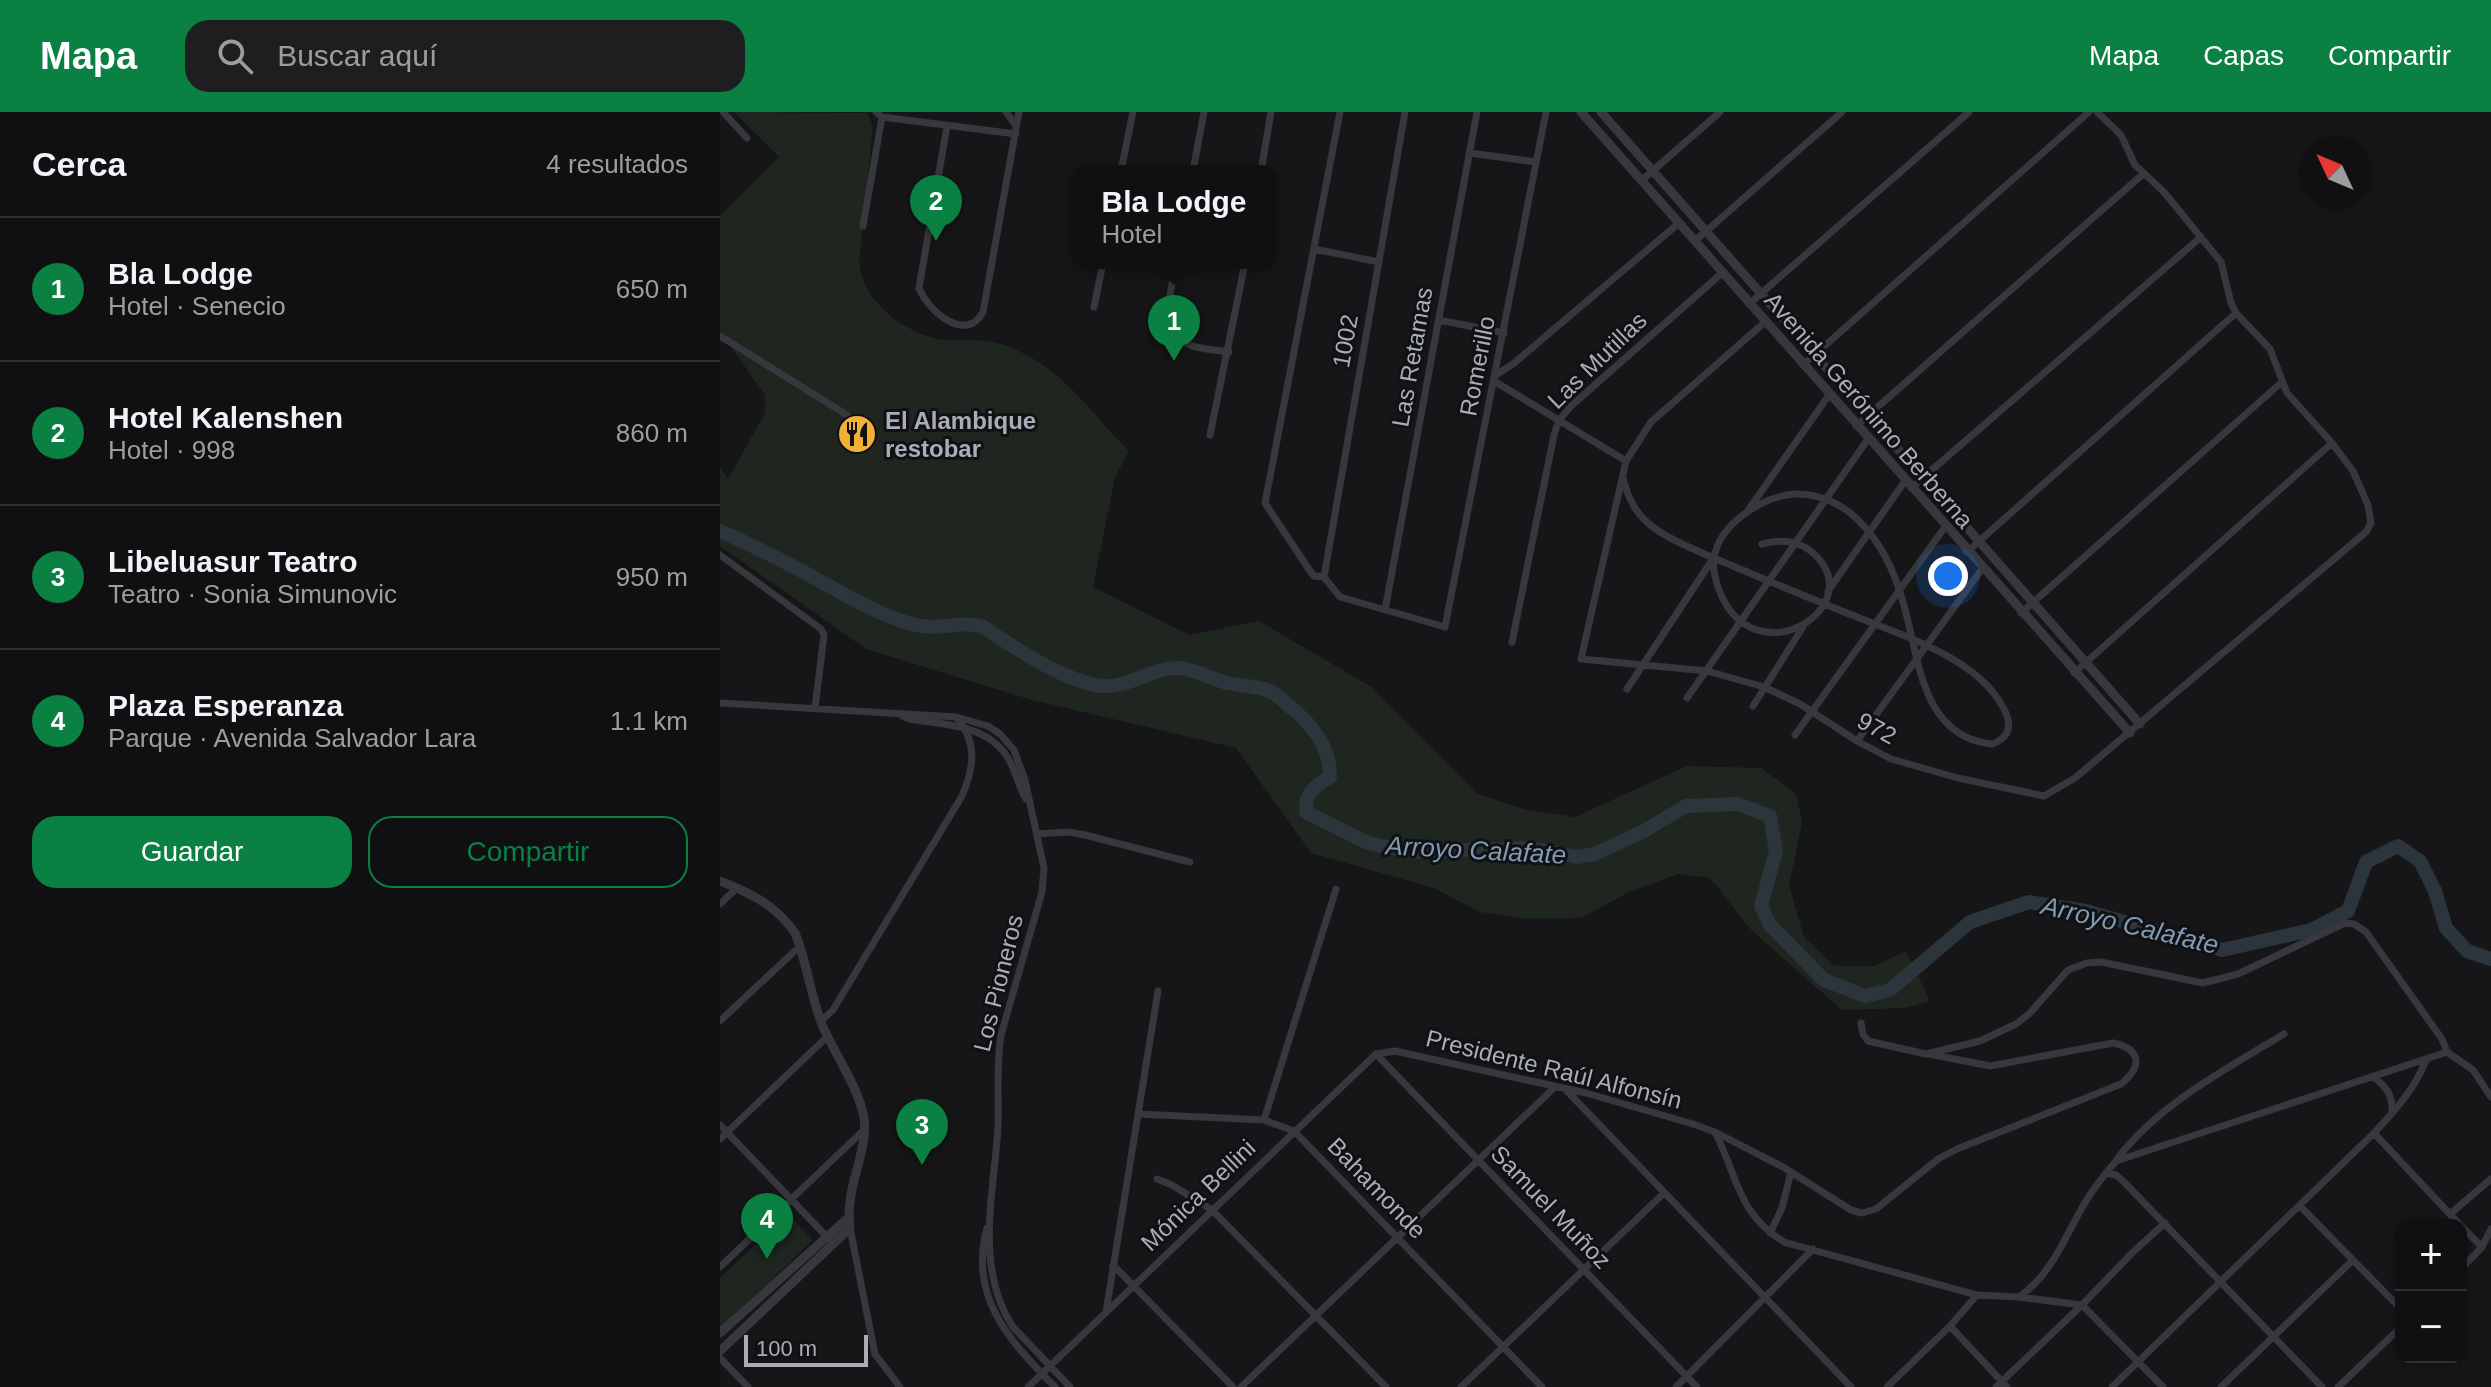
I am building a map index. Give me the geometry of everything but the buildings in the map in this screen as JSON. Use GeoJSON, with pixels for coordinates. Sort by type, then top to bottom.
{"type":"FeatureCollection","features":[{"type":"Feature","properties":{"kind":"street"},"geometry":{"type":"LineString","coordinates":[[723,112],[747,138]]}},
{"type":"Feature","properties":{"kind":"street"},"geometry":{"type":"LineString","coordinates":[[1006,112],[1016,130]]}},
{"type":"Feature","properties":{"kind":"street"},"geometry":{"type":"LineString","coordinates":[[947,126],[919,288],[928,305],[948,321],[961,326],[972,325],[979,321],[983,312],[1019,112]]}},
{"type":"Feature","properties":{"kind":"street"},"geometry":{"type":"LineString","coordinates":[[1122,165],[1133,112]]}},
{"type":"Feature","properties":{"kind":"street"},"geometry":{"type":"LineString","coordinates":[[1194,165],[1204,112]]}},
{"type":"Feature","properties":{"kind":"street"},"geometry":{"type":"LineString","coordinates":[[1262,165],[1271,112]]}},
{"type":"Feature","properties":{"kind":"street"},"geometry":{"type":"LineString","coordinates":[[1340,112],[1265,503],[1314,576],[1324,577],[1340,597],[1385,610]]}},
{"type":"Feature","properties":{"kind":"street","name":"1002"},"geometry":{"type":"LineString","coordinates":[[1324,577],[1405,112]]}},
{"type":"Feature","properties":{"kind":"street","name":"Las Retamas"},"geometry":{"type":"LineString","coordinates":[[1385,610],[1477,112]]}},
{"type":"Feature","properties":{"kind":"street","name":"Romerillo"},"geometry":{"type":"LineString","coordinates":[[1385,610],[1445,627],[1546,112]]}},
{"type":"Feature","properties":{"kind":"street","name":"Avenida Gerónimo Berberna"},"geometry":{"type":"LineString","coordinates":[[1601,112],[2140,724]]}},
{"type":"Feature","properties":{"kind":"street"},"geometry":{"type":"LineString","coordinates":[[1641,181],[1720,112]]}},
{"type":"Feature","properties":{"kind":"street"},"geometry":{"type":"LineString","coordinates":[[1695,241],[1842,112]]}},
{"type":"Feature","properties":{"kind":"street"},"geometry":{"type":"LineString","coordinates":[[1749,304],[1969,112]]}},
{"type":"Feature","properties":{"kind":"street"},"geometry":{"type":"LineString","coordinates":[[1803,365],[2089,112]]}},
{"type":"Feature","properties":{"kind":"street"},"geometry":{"type":"LineString","coordinates":[[2074,673],[2332,443],[2287,393],[2270,349],[2236,313],[2221,262],[2164,192],[2135,165],[2121,135],[2097,112]]}},
{"type":"Feature","properties":{"kind":"street"},"geometry":{"type":"LineString","coordinates":[[863,226],[879,114],[947,126],[1016,130]]}},
{"type":"Feature","properties":{"kind":"street","name":"Avenida Gerónimo Berberna"},"geometry":{"type":"LineString","coordinates":[[1587,114],[1641,181],[2130,733]]}},
{"type":"Feature","properties":{"kind":"street"},"geometry":{"type":"LineString","coordinates":[[1470,153],[1536,162]]}},
{"type":"Feature","properties":{"kind":"street"},"geometry":{"type":"LineString","coordinates":[[1856,426],[2143,174]]}},
{"type":"Feature","properties":{"kind":"street"},"geometry":{"type":"LineString","coordinates":[[1626,461],[1495,378],[1679,223]]}},
{"type":"Feature","properties":{"kind":"street"},"geometry":{"type":"LineString","coordinates":[[1828,591],[1869,532],[1908,485],[1922,479],[2201,237]]}},
{"type":"Feature","properties":{"kind":"street"},"geometry":{"type":"LineString","coordinates":[[1314,249],[1379,262]]}},
{"type":"Feature","properties":{"kind":"street"},"geometry":{"type":"LineString","coordinates":[[1094,307],[1102,269]]}},
{"type":"Feature","properties":{"kind":"street"},"geometry":{"type":"LineString","coordinates":[[1175,269],[1166,315],[1167,330],[1179,340],[1196,347],[1229,352]]}},
{"type":"Feature","properties":{"kind":"street"},"geometry":{"type":"LineString","coordinates":[[1210,435],[1244,269]]}},
{"type":"Feature","properties":{"kind":"street","name":"Las Mutillas"},"geometry":{"type":"LineString","coordinates":[[1512,642],[1559,420],[1722,273]]}},
{"type":"Feature","properties":{"kind":"street"},"geometry":{"type":"LineString","coordinates":[[1967,552],[2236,313]]}},
{"type":"Feature","properties":{"kind":"street"},"geometry":{"type":"LineString","coordinates":[[1439,320],[1504,333]]}},
{"type":"Feature","properties":{"kind":"street"},"geometry":{"type":"LineString","coordinates":[[1746,514],[1781,496],[1797,494],[1825,500],[1849,512],[1869,532],[1899,590],[1913,640],[1917,659],[1928,697],[1951,727],[1983,743],[1992,744],[2006,736],[2010,728],[2009,719],[1998,699],[1962,666],[1927,645],[1913,640],[1767,581],[1670,538],[1643,519],[1632,505],[1622,476],[1626,461],[1651,422],[1765,322]]}},
{"type":"Feature","properties":{"kind":"street"},"geometry":{"type":"LineString","coordinates":[[720,336],[847,415]]}},
{"type":"Feature","properties":{"kind":"street"},"geometry":{"type":"LineString","coordinates":[[2021,613],[2282,382]]}},
{"type":"Feature","properties":{"kind":"street"},"geometry":{"type":"LineString","coordinates":[[1627,689],[1714,557],[1726,532],[1746,514],[1829,395]]}},
{"type":"Feature","properties":{"kind":"street"},"geometry":{"type":"LineString","coordinates":[[1687,698],[1868,439]]}},
{"type":"Feature","properties":{"kind":"street","name":"972"},"geometry":{"type":"LineString","coordinates":[[1622,476],[1581,659],[1707,671],[1764,687],[1812,712],[1857,741],[1907,764],[2044,796],[2092,766],[2366,532],[2371,523],[2368,505],[2353,471],[2332,443]]}},
{"type":"Feature","properties":{"kind":"street"},"geometry":{"type":"LineString","coordinates":[[1795,735],[1945,527]]}},
{"type":"Feature","properties":{"kind":"street"},"geometry":{"type":"LineString","coordinates":[[1753,706],[1805,624],[1825,604],[1828,591],[1825,570],[1804,546],[1784,540],[1762,544]]}},
{"type":"Feature","properties":{"kind":"street"},"geometry":{"type":"LineString","coordinates":[[720,555],[821,629],[824,635],[815,708]]}},
{"type":"Feature","properties":{"kind":"street"},"geometry":{"type":"LineString","coordinates":[[1714,557],[1720,592],[1740,621],[1768,633],[1788,631],[1805,624]]}},
{"type":"Feature","properties":{"kind":"street"},"geometry":{"type":"LineString","coordinates":[[1857,741],[1982,569]]}},
{"type":"Feature","properties":{"kind":"street","name":"Los Pioneros"},"geometry":{"type":"LineString","coordinates":[[720,703],[956,717],[988,726],[1011,746],[1022,771],[1044,880],[1001,1035],[997,1074],[998,1126],[983,1255],[991,1308],[1010,1339],[1055,1387]]}},
{"type":"Feature","properties":{"kind":"street","name":"Los Pioneros"},"geometry":{"type":"LineString","coordinates":[[900,715],[965,728],[989,738],[1004,752],[1029,804]]}},
{"type":"Feature","properties":{"kind":"street"},"geometry":{"type":"LineString","coordinates":[[821,1021],[833,1010],[962,796],[971,774],[973,752],[965,728],[956,717]]}},
{"type":"Feature","properties":{"kind":"street"},"geometry":{"type":"LineString","coordinates":[[1037,834],[1069,832],[1190,862]]}},
{"type":"Feature","properties":{"kind":"street"},"geometry":{"type":"LineString","coordinates":[[720,881],[761,898],[789,924],[800,946],[821,1021],[859,1100],[865,1129],[851,1190],[850,1223],[875,1354],[900,1387]]}},
{"type":"Feature","properties":{"kind":"street"},"geometry":{"type":"LineString","coordinates":[[720,904],[737,888]]}},
{"type":"Feature","properties":{"kind":"street"},"geometry":{"type":"LineString","coordinates":[[1264,1120],[1336,889]]}},
{"type":"Feature","properties":{"kind":"street"},"geometry":{"type":"LineString","coordinates":[[1861,1023],[1868,1041],[1926,1054],[1980,1041],[2006,1031],[2029,1014],[2068,970],[2087,963],[2101,962],[2203,983],[2238,974],[2345,923],[2354,924],[2366,932],[2442,1039],[2447,1052],[2473,1070],[2491,1097]]}},
{"type":"Feature","properties":{"kind":"street"},"geometry":{"type":"LineString","coordinates":[[720,1021],[800,946]]}},
{"type":"Feature","properties":{"kind":"street"},"geometry":{"type":"LineString","coordinates":[[1106,1312],[1158,991]]}},
{"type":"Feature","properties":{"kind":"street"},"geometry":{"type":"LineString","coordinates":[[2019,1297],[2035,1286],[2047,1272],[2084,1204],[2147,1124],[2227,1068],[2284,1034]]}},
{"type":"Feature","properties":{"kind":"street"},"geometry":{"type":"LineString","coordinates":[[720,1139],[828,1036]]}},
{"type":"Feature","properties":{"kind":"street","name":"Presidente Raúl Alfonsín"},"geometry":{"type":"LineString","coordinates":[[1376,1054],[1395,1051],[1565,1089],[1693,1124],[1715,1132],[1791,1172],[1851,1210],[1867,1212],[1876,1209],[1938,1159],[2121,1084],[2133,1075],[2136,1063],[2133,1052],[2113,1043],[1990,1066],[1926,1054]]}},
{"type":"Feature","properties":{"kind":"street"},"geometry":{"type":"LineString","coordinates":[[2116,1161],[2447,1052]]}},
{"type":"Feature","properties":{"kind":"street","name":"Mónica Bellini"},"geometry":{"type":"LineString","coordinates":[[1028,1387],[1376,1054]]}},
{"type":"Feature","properties":{"kind":"street","name":"Samuel Muñoz"},"geometry":{"type":"LineString","coordinates":[[1376,1054],[1697,1387]]}},
{"type":"Feature","properties":{"kind":"street"},"geometry":{"type":"LineString","coordinates":[[2112,1387],[2374,1133],[2419,1079],[2426,1060]]}},
{"type":"Feature","properties":{"kind":"street"},"geometry":{"type":"LineString","coordinates":[[2373,1077],[2386,1085],[2391,1095],[2392,1113]]}},
{"type":"Feature","properties":{"kind":"street"},"geometry":{"type":"LineString","coordinates":[[1241,1387],[1480,1162],[1555,1087]]}},
{"type":"Feature","properties":{"kind":"street"},"geometry":{"type":"LineString","coordinates":[[1565,1089],[1851,1387]]}},
{"type":"Feature","properties":{"kind":"street","name":"Bahamonde"},"geometry":{"type":"LineString","coordinates":[[1138,1114],[1264,1120],[1294,1131],[1542,1387]]}},
{"type":"Feature","properties":{"kind":"street"},"geometry":{"type":"LineString","coordinates":[[720,1125],[833,1245]]}},
{"type":"Feature","properties":{"kind":"street"},"geometry":{"type":"LineString","coordinates":[[720,1267],[865,1129]]}},
{"type":"Feature","properties":{"kind":"street"},"geometry":{"type":"LineString","coordinates":[[1715,1132],[1746,1208],[1770,1233],[1784,1242],[1977,1295],[2082,1305],[2163,1387]]}},
{"type":"Feature","properties":{"kind":"street"},"geometry":{"type":"LineString","coordinates":[[2374,1133],[2455,1219]]}},
{"type":"Feature","properties":{"kind":"street"},"geometry":{"type":"LineString","coordinates":[[1770,1233],[1782,1208],[1791,1172]]}},
{"type":"Feature","properties":{"kind":"street"},"geometry":{"type":"LineString","coordinates":[[2106,1173],[2116,1175],[2165,1223],[2322,1387]]}},
{"type":"Feature","properties":{"kind":"street"},"geometry":{"type":"LineString","coordinates":[[1157,1179],[1212,1210],[1386,1387]]}},
{"type":"Feature","properties":{"kind":"street"},"geometry":{"type":"LineString","coordinates":[[2450,1214],[2491,1179]]}},
{"type":"Feature","properties":{"kind":"street"},"geometry":{"type":"LineString","coordinates":[[1461,1387],[1663,1194]]}},
{"type":"Feature","properties":{"kind":"street"},"geometry":{"type":"LineString","coordinates":[[2300,1206],[2395,1303]]}},
{"type":"Feature","properties":{"kind":"street","name":"Los Pioneros"},"geometry":{"type":"LineString","coordinates":[[989,1222],[993,1277],[1000,1303],[1013,1327],[1070,1387]]}},
{"type":"Feature","properties":{"kind":"street"},"geometry":{"type":"LineString","coordinates":[[720,1333],[826,1235],[850,1223]]}},
{"type":"Feature","properties":{"kind":"street"},"geometry":{"type":"LineString","coordinates":[[720,1351],[833,1245],[850,1223]]}},
{"type":"Feature","properties":{"kind":"street"},"geometry":{"type":"LineString","coordinates":[[1950,1326],[2001,1385],[2165,1223]]}},
{"type":"Feature","properties":{"kind":"street"},"geometry":{"type":"LineString","coordinates":[[2467,1263],[2482,1247],[2491,1229]]}},
{"type":"Feature","properties":{"kind":"street"},"geometry":{"type":"LineString","coordinates":[[2467,1231],[2482,1247]]}},
{"type":"Feature","properties":{"kind":"street"},"geometry":{"type":"LineString","coordinates":[[1676,1387],[1766,1300],[1813,1249]]}},
{"type":"Feature","properties":{"kind":"street"},"geometry":{"type":"LineString","coordinates":[[2221,1387],[2353,1260]]}},
{"type":"Feature","properties":{"kind":"street"},"geometry":{"type":"LineString","coordinates":[[1113,1265],[1233,1387]]}},
{"type":"Feature","properties":{"kind":"street"},"geometry":{"type":"LineString","coordinates":[[1887,1387],[1977,1295]]}},
{"type":"Feature","properties":{"kind":"street"},"geometry":{"type":"LineString","coordinates":[[2338,1387],[2395,1333]]}},
{"type":"Feature","properties":{"kind":"street"},"geometry":{"type":"LineString","coordinates":[[720,1358],[748,1387]]}},
{"type":"Feature","properties":{"kind":"shaded area"},"geometry":{"type":"Polygon","coordinates":[[[734,112],[868,113],[873,127],[859,263],[862,277],[876,302],[898,321],[924,335],[944,340],[992,342],[1032,358],[1072,389],[1129,451],[1115,477],[1093,587],[1189,635],[1259,621],[1370,686],[1478,794],[1524,809],[1575,817],[1687,766],[1761,768],[1796,794],[1802,822],[1789,885],[1804,937],[1834,966],[1874,966],[1906,951],[1930,1001],[1904,1008],[1842,1010],[1752,931],[1710,878],[1678,874],[1627,893],[1581,918],[1526,919],[1480,912],[1434,888],[1311,853],[1236,748],[1032,700],[866,649],[720,546],[720,468],[728,479],[765,413],[765,395],[720,331],[720,216],[779,157],[734,112]]]}},
{"type":"Feature","properties":{"kind":"shaded area"},"geometry":{"type":"Polygon","coordinates":[[[788,1214],[813,1240],[720,1329],[720,1278],[788,1214]]]}},
{"type":"Feature","properties":{"kind":"waterway","name":"Arroyo Calafate"},"geometry":{"type":"LineString","coordinates":[[720,531],[885,614],[924,627],[983,627],[1041,663],[1088,683],[1113,686],[1161,670],[1180,668],[1227,683],[1270,691],[1312,728],[1327,755],[1330,777],[1309,795],[1306,812],[1368,843],[1411,852],[1531,848],[1577,857],[1595,854],[1642,832],[1686,806],[1738,804],[1770,816],[1776,851],[1761,906],[1770,925],[1824,980],[1865,996],[1890,990],[1970,922],[2029,902],[2086,911],[2222,950],[2311,930],[2348,911],[2366,862],[2398,846],[2420,861],[2435,891],[2446,928],[2467,951],[2491,959]]}},
{"type":"Feature","properties":{"kind":"place","name":"Hotel Kalenshen"},"geometry":{"type":"Point","coordinates":[936,241]}},
{"type":"Feature","properties":{"kind":"place","name":"Bla Lodge"},"geometry":{"type":"Point","coordinates":[1174,361]}},
{"type":"Feature","properties":{"kind":"place","name":"El Alambique restobar"},"geometry":{"type":"Point","coordinates":[857,434]}},
{"type":"Feature","properties":{"kind":"place","name":"Libeluasur Teatro"},"geometry":{"type":"Point","coordinates":[922,1165]}},
{"type":"Feature","properties":{"kind":"place","name":"Plaza Esperanza"},"geometry":{"type":"Point","coordinates":[767,1259]}}]}
